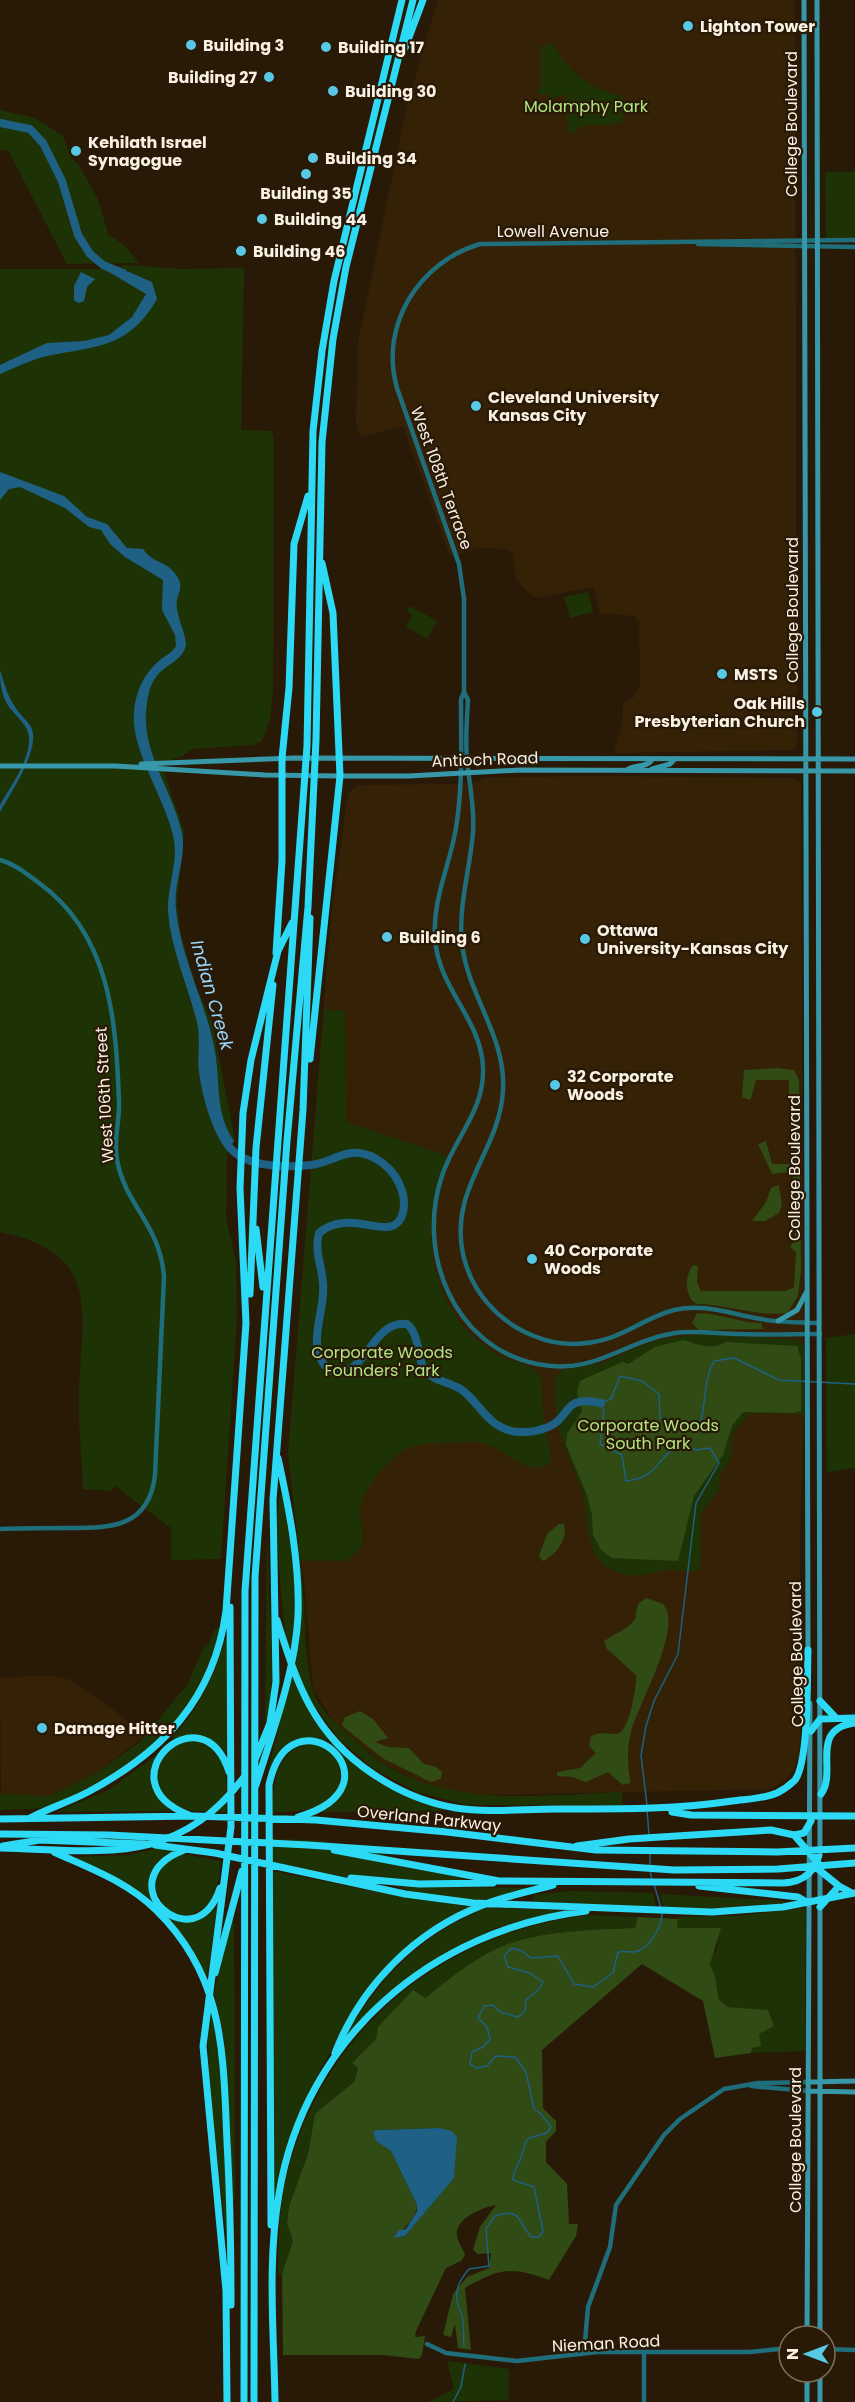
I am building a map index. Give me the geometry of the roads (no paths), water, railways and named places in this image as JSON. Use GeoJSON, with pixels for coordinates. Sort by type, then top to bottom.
{"type":"FeatureCollection","features":[{"type":"Feature","properties":{"kind":"highway"},"geometry":{"type":"LineString","coordinates":[[244,2402],[246,1564],[307,746],[311,484],[315,412],[327,319],[402,0]]}},
{"type":"Feature","properties":{"kind":"highway"},"geometry":{"type":"LineString","coordinates":[[254,2402],[256,1539],[308,907],[318,701],[322,442],[333,339],[346,267],[413,0]]}},
{"type":"Feature","properties":{"kind":"highway"},"geometry":{"type":"LineString","coordinates":[[393,81],[423,0]]}},
{"type":"Feature","properties":{"kind":"highway"},"geometry":{"type":"LineString","coordinates":[[246,1323],[250,1308],[258,1126],[270,1028],[281,882],[282,758],[289,688],[294,544],[311,484]]}},
{"type":"Feature","properties":{"kind":"highway"},"geometry":{"type":"LineString","coordinates":[[303,1110],[318,1002],[340,776],[333,613],[319,549]]}},
{"type":"Feature","properties":{"kind":"highway"},"geometry":{"type":"LineString","coordinates":[[308,907],[312,928],[303,1110],[272,1519],[274,1612],[278,1633],[303,1694],[326,1729],[357,1762],[391,1785],[426,1800],[470,1809],[632,1809],[691,1815],[853,1815]]}},
{"type":"Feature","properties":{"kind":"highway"},"geometry":{"type":"LineString","coordinates":[[30,1818],[50,1807],[77,1798],[119,1775],[144,1756],[170,1732],[197,1698],[215,1663],[224,1627],[246,1323],[241,1209],[243,1113],[251,1060],[278,951],[295,918]]}},
{"type":"Feature","properties":{"kind":"highway"},"geometry":{"type":"LineString","coordinates":[[254,1200],[265,1301]]}},
{"type":"Feature","properties":{"kind":"highway"},"geometry":{"type":"LineString","coordinates":[[254,1793],[292,1659],[298,1618],[296,1575],[276,1448]]}},
{"type":"Feature","properties":{"kind":"highway"},"geometry":{"type":"LineString","coordinates":[[227,1577],[230,1594],[231,1827],[203,2046],[224,2268],[227,2402]]}},
{"type":"Feature","properties":{"kind":"highway"},"geometry":{"type":"LineString","coordinates":[[0,1847],[106,1852],[150,1845],[185,1831],[222,1804],[248,1773],[270,1723],[276,1682],[278,1633]]}},
{"type":"Feature","properties":{"kind":"highway"},"geometry":{"type":"LineString","coordinates":[[659,1810],[771,1795],[784,1789],[795,1779],[804,1758],[808,1650]]}},
{"type":"Feature","properties":{"kind":"highway"},"geometry":{"type":"LineString","coordinates":[[820,1701],[836,1718]]}},
{"type":"Feature","properties":{"kind":"highway"},"geometry":{"type":"LineString","coordinates":[[811,1731],[820,1719],[855,1719]]}},
{"type":"Feature","properties":{"kind":"highway"},"geometry":{"type":"LineString","coordinates":[[820,1794],[825,1788],[827,1745],[832,1735],[840,1728],[855,1723]]}},
{"type":"Feature","properties":{"kind":"highway"},"geometry":{"type":"LineString","coordinates":[[193,1816],[170,1807],[160,1797],[155,1787],[157,1759],[169,1745],[190,1738],[209,1742],[221,1753],[232,1780]]}},
{"type":"Feature","properties":{"kind":"highway"},"geometry":{"type":"LineString","coordinates":[[275,2402],[273,2254],[269,2196],[269,1785],[276,1764],[289,1748],[304,1741],[324,1743],[341,1760],[344,1772],[341,1790],[335,1799],[325,1806],[291,1819]]}},
{"type":"Feature","properties":{"kind":"highway","name":"Overland Parkway"},"geometry":{"type":"LineString","coordinates":[[0,1818],[193,1816],[291,1819],[447,1832],[621,1851],[777,1852],[855,1848]]}},
{"type":"Feature","properties":{"kind":"highway"},"geometry":{"type":"LineString","coordinates":[[569,1847],[628,1839],[758,1830],[794,1835],[804,1833],[811,1821]]}},
{"type":"Feature","properties":{"kind":"highway","name":"Overland Parkway"},"geometry":{"type":"LineString","coordinates":[[0,1834],[109,1835],[308,1845],[674,1870],[778,1869],[855,1863]]}},
{"type":"Feature","properties":{"kind":"highway"},"geometry":{"type":"LineString","coordinates":[[794,1835],[811,1854],[816,1867],[838,1886],[855,1894]]}},
{"type":"Feature","properties":{"kind":"highway"},"geometry":{"type":"LineString","coordinates":[[0,1847],[40,1840],[99,1841],[186,1849],[288,1868],[384,1890],[449,1901],[685,1912],[783,1907],[855,1894]]}},
{"type":"Feature","properties":{"kind":"highway"},"geometry":{"type":"LineString","coordinates":[[308,1845],[510,1882]]}},
{"type":"Feature","properties":{"kind":"highway"},"geometry":{"type":"LineString","coordinates":[[186,1849],[163,1860],[152,1876],[154,1899],[159,1907],[172,1917],[190,1919],[209,1911],[217,1900],[226,1872]]}},
{"type":"Feature","properties":{"kind":"highway"},"geometry":{"type":"LineString","coordinates":[[51,1850],[113,1878],[137,1894],[163,1917],[186,1945],[202,1974],[220,2030],[231,2218],[231,2328],[227,2343]]}},
{"type":"Feature","properties":{"kind":"highway"},"geometry":{"type":"LineString","coordinates":[[307,1872],[401,1884],[789,1883],[800,1880],[816,1867],[820,1850]]}},
{"type":"Feature","properties":{"kind":"highway"},"geometry":{"type":"LineString","coordinates":[[208,1997],[244,1863]]}},
{"type":"Feature","properties":{"kind":"highway"},"geometry":{"type":"LineString","coordinates":[[273,2254],[277,2206],[288,2153],[309,2101],[332,2061],[343,2032],[367,1994],[411,1948],[435,1929],[470,1910],[496,1900],[563,1882]]}},
{"type":"Feature","properties":{"kind":"highway"},"geometry":{"type":"LineString","coordinates":[[679,1883],[798,1897],[810,1904]]}},
{"type":"Feature","properties":{"kind":"highway"},"geometry":{"type":"LineString","coordinates":[[820,1907],[838,1886]]}},
{"type":"Feature","properties":{"kind":"highway"},"geometry":{"type":"LineString","coordinates":[[332,2061],[382,2003],[410,1980],[453,1952],[488,1935],[529,1921],[604,1909]]}},
{"type":"Feature","properties":{"kind":"main road","name":"College Boulevard"},"geometry":{"type":"LineString","coordinates":[[804,0],[808,1650],[811,1731],[811,1854]]}},
{"type":"Feature","properties":{"kind":"main road","name":"College Boulevard"},"geometry":{"type":"LineString","coordinates":[[817,0],[820,1850]]}},
{"type":"Feature","properties":{"kind":"main road","name":"Antioch Road"},"geometry":{"type":"LineString","coordinates":[[0,766],[166,765],[282,758],[855,759]]}},
{"type":"Feature","properties":{"kind":"main road"},"geometry":{"type":"LineString","coordinates":[[652,770],[659,765],[670,764],[675,759]]}},
{"type":"Feature","properties":{"kind":"main road"},"geometry":{"type":"LineString","coordinates":[[627,770],[633,766],[647,765],[652,760]]}},
{"type":"Feature","properties":{"kind":"main road","name":"Antioch Road"},"geometry":{"type":"LineString","coordinates":[[166,765],[282,775],[330,776],[627,770],[855,771]]}},
{"type":"Feature","properties":{"kind":"main road"},"geometry":{"type":"LineString","coordinates":[[778,1321],[797,1310],[808,1290]]}},
{"type":"Feature","properties":{"kind":"main road","name":"College Boulevard"},"geometry":{"type":"LineString","coordinates":[[807,2324],[810,1904],[816,1867]]}},
{"type":"Feature","properties":{"kind":"main road","name":"College Boulevard"},"geometry":{"type":"LineString","coordinates":[[816,1867],[820,1907],[820,2324]]}},
{"type":"Feature","properties":{"kind":"main road"},"geometry":{"type":"LineString","coordinates":[[809,2082],[855,2081]]}},
{"type":"Feature","properties":{"kind":"main road"},"geometry":{"type":"LineString","coordinates":[[809,2091],[855,2092]]}},
{"type":"Feature","properties":{"kind":"main road"},"geometry":{"type":"LineString","coordinates":[[807,2384],[807,2402]]}},
{"type":"Feature","properties":{"kind":"main road"},"geometry":{"type":"LineString","coordinates":[[820,2384],[820,2402]]}},
{"type":"Feature","properties":{"kind":"street","name":"Lowell Avenue"},"geometry":{"type":"LineString","coordinates":[[816,244],[855,240]]}},
{"type":"Feature","properties":{"kind":"street","name":"Lowell Avenue"},"geometry":{"type":"LineString","coordinates":[[422,280],[450,255],[480,244],[696,243],[705,241],[805,243],[855,247]]}},
{"type":"Feature","properties":{"kind":"street","name":"West 108th Terrace"},"geometry":{"type":"LineString","coordinates":[[422,280],[403,309],[396,325],[393,343],[393,374],[459,564],[464,599],[464,692],[468,700],[464,759]]}},
{"type":"Feature","properties":{"kind":"street"},"geometry":{"type":"LineString","coordinates":[[464,759],[469,772],[474,822],[461,910],[462,945],[472,986],[496,1039],[503,1079],[501,1108],[495,1131],[468,1184],[461,1212],[462,1247],[475,1286],[493,1310],[510,1324],[541,1339],[564,1343],[607,1339],[654,1316],[686,1308],[720,1309],[778,1321],[819,1323]]}},
{"type":"Feature","properties":{"kind":"street"},"geometry":{"type":"LineString","coordinates":[[464,759],[460,773],[456,829],[438,899],[435,937],[442,973],[476,1035],[483,1067],[477,1108],[444,1168],[435,1208],[434,1237],[437,1261],[444,1285],[454,1306],[476,1332],[499,1349],[526,1361],[553,1366],[596,1362],[644,1342],[677,1333],[820,1334]]}},
{"type":"Feature","properties":{"kind":"street","name":"West 106th Street"},"geometry":{"type":"LineString","coordinates":[[0,860],[32,877],[73,915],[91,942],[102,965],[109,994],[119,1101],[116,1158],[126,1194],[147,1220],[162,1258],[164,1288],[154,1475],[151,1493],[145,1506],[133,1517],[112,1526],[0,1529]]}},
{"type":"Feature","properties":{"kind":"street"},"geometry":{"type":"LineString","coordinates":[[584,2353],[588,2307],[609,2247],[614,2212],[620,2197],[664,2135],[680,2119],[716,2093],[731,2087],[780,2082],[809,2082]]}},
{"type":"Feature","properties":{"kind":"street"},"geometry":{"type":"LineString","coordinates":[[780,2082],[780,2089]]}},
{"type":"Feature","properties":{"kind":"street"},"geometry":{"type":"LineString","coordinates":[[748,2085],[809,2091]]}},
{"type":"Feature","properties":{"kind":"street","name":"Nieman Road"},"geometry":{"type":"LineString","coordinates":[[427,2344],[446,2354],[501,2361],[532,2360],[584,2353],[750,2352],[777,2349]]}},
{"type":"Feature","properties":{"kind":"street"},"geometry":{"type":"LineString","coordinates":[[837,2349],[855,2350]]}},
{"type":"Feature","properties":{"kind":"street"},"geometry":{"type":"LineString","coordinates":[[644,2352],[644,2402]]}},
{"type":"Feature","properties":{"kind":"water"},"geometry":{"type":"Polygon","coordinates":[[[104,269],[129,272],[152,282],[157,299],[137,325],[126,334],[102,345],[42,357],[0,374],[0,365],[47,343],[84,341],[109,335],[132,317],[146,294],[104,269]]]}},
{"type":"Feature","properties":{"kind":"water"},"geometry":{"type":"Polygon","coordinates":[[[81,272],[95,279],[87,287],[84,301],[78,303],[74,300],[74,286],[81,272]]]}},
{"type":"Feature","properties":{"kind":"water"},"geometry":{"type":"Polygon","coordinates":[[[0,472],[64,496],[87,517],[107,524],[127,548],[143,549],[150,557],[172,570],[180,581],[177,609],[186,645],[181,655],[156,677],[152,685],[147,703],[146,728],[154,758],[182,833],[183,852],[176,890],[176,909],[183,947],[208,1021],[216,1058],[221,1111],[234,1141],[228,1151],[217,1135],[205,1103],[199,1072],[197,1022],[176,954],[170,926],[168,903],[175,858],[174,840],[164,808],[137,742],[134,726],[135,704],[142,683],[154,665],[176,646],[175,635],[162,610],[163,580],[125,557],[110,544],[101,530],[89,527],[65,508],[20,487],[9,489],[0,500],[0,472]]]}},
{"type":"Feature","properties":{"kind":"water"},"geometry":{"type":"Polygon","coordinates":[[[0,670],[9,697],[31,727],[33,736],[29,758],[0,812],[0,805],[27,754],[29,737],[26,727],[4,698],[0,670]]]}},
{"type":"Feature","properties":{"kind":"water"},"geometry":{"type":"Polygon","coordinates":[[[439,2128],[452,2131],[457,2137],[454,2178],[405,2236],[394,2238],[398,2231],[406,2229],[417,2211],[417,2205],[391,2151],[376,2141],[373,2132],[376,2130],[439,2128]]]}},
{"type":"Feature","properties":{"kind":"waterway","name":"Indian Creek"},"geometry":{"type":"LineString","coordinates":[[0,123],[30,129],[43,143],[62,181],[78,235],[90,254],[103,265],[123,273]]}},
{"type":"Feature","properties":{"kind":"waterway","name":"Indian Creek"},"geometry":{"type":"LineString","coordinates":[[225,1140],[240,1156],[275,1166],[316,1164],[351,1153],[360,1153],[383,1163],[399,1183],[404,1198],[403,1211],[401,1218],[393,1226],[341,1223],[330,1226],[319,1233],[317,1246],[323,1295],[317,1340],[318,1351],[329,1370],[342,1372],[352,1368],[384,1331],[394,1325],[407,1324],[414,1333],[421,1362],[426,1372],[462,1390],[492,1421],[507,1430],[521,1432],[539,1430],[558,1421],[572,1405],[578,1402],[601,1403]]}},
{"type":"Feature","properties":{"kind":"waterway"},"geometry":{"type":"LineString","coordinates":[[647,1805],[641,1755],[646,1726],[654,1701],[678,1654],[696,1503],[719,1463],[710,1448],[696,1450],[680,1443],[651,1472],[637,1479],[626,1481],[622,1455],[600,1444],[604,1412],[601,1403],[611,1399],[620,1376],[642,1381],[659,1394],[660,1418],[681,1426],[701,1421],[707,1382],[714,1361],[734,1358],[779,1380],[855,1384]]}},
{"type":"Feature","properties":{"kind":"waterway"},"geometry":{"type":"LineString","coordinates":[[647,1810],[649,1835]]}},
{"type":"Feature","properties":{"kind":"waterway"},"geometry":{"type":"LineString","coordinates":[[650,1852],[650,1865]]}},
{"type":"Feature","properties":{"kind":"waterway"},"geometry":{"type":"LineString","coordinates":[[650,1870],[652,1880]]}},
{"type":"Feature","properties":{"kind":"waterway"},"geometry":{"type":"LineString","coordinates":[[654,1884],[661,1908]]}},
{"type":"Feature","properties":{"kind":"waterway"},"geometry":{"type":"LineString","coordinates":[[464,2347],[463,2320],[457,2301],[457,2290],[469,2269],[489,2266],[486,2229],[495,2216],[510,2214],[518,2217],[531,2237],[539,2237],[543,2231],[534,2187],[513,2180],[513,2177],[528,2139],[547,2133],[551,2127],[534,2109],[526,2072],[515,2057],[496,2056],[487,2066],[476,2068],[470,2064],[472,2052],[483,2047],[490,2039],[487,2027],[478,2018],[484,2006],[493,2005],[500,2012],[518,2017],[525,2011],[526,2000],[540,1988],[543,1982],[530,1973],[508,1967],[504,1956],[512,1948],[522,1951],[531,1958],[558,1956],[574,1984],[593,1987],[613,1973],[618,1952],[639,1951],[649,1943],[657,1931],[662,1913]]}},
{"type":"Feature","properties":{"kind":"waterway"},"geometry":{"type":"LineString","coordinates":[[453,2402],[461,2387],[465,2364]]}},
{"type":"Feature","properties":{"kind":"place","name":"Lighton Tower"},"geometry":{"type":"Point","coordinates":[688,26]}},
{"type":"Feature","properties":{"kind":"place","name":"Building 3"},"geometry":{"type":"Point","coordinates":[191,45]}},
{"type":"Feature","properties":{"kind":"place","name":"Building 17"},"geometry":{"type":"Point","coordinates":[326,47]}},
{"type":"Feature","properties":{"kind":"place","name":"Building 27"},"geometry":{"type":"Point","coordinates":[269,77]}},
{"type":"Feature","properties":{"kind":"place","name":"Building 30"},"geometry":{"type":"Point","coordinates":[333,91]}},
{"type":"Feature","properties":{"kind":"place","name":"Kehilath Israel Synagogue"},"geometry":{"type":"Point","coordinates":[76,151]}},
{"type":"Feature","properties":{"kind":"place","name":"Building 34"},"geometry":{"type":"Point","coordinates":[313,158]}},
{"type":"Feature","properties":{"kind":"place","name":"Building 35"},"geometry":{"type":"Point","coordinates":[306,174]}},
{"type":"Feature","properties":{"kind":"place","name":"Building 44"},"geometry":{"type":"Point","coordinates":[262,219]}},
{"type":"Feature","properties":{"kind":"place","name":"Building 46"},"geometry":{"type":"Point","coordinates":[241,251]}},
{"type":"Feature","properties":{"kind":"place","name":"Cleveland University Kansas City"},"geometry":{"type":"Point","coordinates":[476,406]}},
{"type":"Feature","properties":{"kind":"place","name":"MSTS"},"geometry":{"type":"Point","coordinates":[722,674]}},
{"type":"Feature","properties":{"kind":"place","name":"Oak Hills Presbyterian Church"},"geometry":{"type":"Point","coordinates":[817,712]}},
{"type":"Feature","properties":{"kind":"place","name":"Building 6"},"geometry":{"type":"Point","coordinates":[387,937]}},
{"type":"Feature","properties":{"kind":"place","name":"Ottawa University-Kansas City"},"geometry":{"type":"Point","coordinates":[585,939]}},
{"type":"Feature","properties":{"kind":"place","name":"32 Corporate Woods"},"geometry":{"type":"Point","coordinates":[555,1085]}},
{"type":"Feature","properties":{"kind":"place","name":"40 Corporate Woods"},"geometry":{"type":"Point","coordinates":[532,1259]}},
{"type":"Feature","properties":{"kind":"place","name":"Damage Hitter"},"geometry":{"type":"Point","coordinates":[42,1728]}},
{"type":"Feature","properties":{"kind":"park label","name":"Molamphy Park"},"geometry":{"type":"Point","coordinates":[586,106]}},
{"type":"Feature","properties":{"kind":"park label","name":"Corporate Woods Founders' Park"},"geometry":{"type":"Point","coordinates":[382,1361]}},
{"type":"Feature","properties":{"kind":"park label","name":"Corporate Woods South Park"},"geometry":{"type":"Point","coordinates":[648,1434]}}]}
